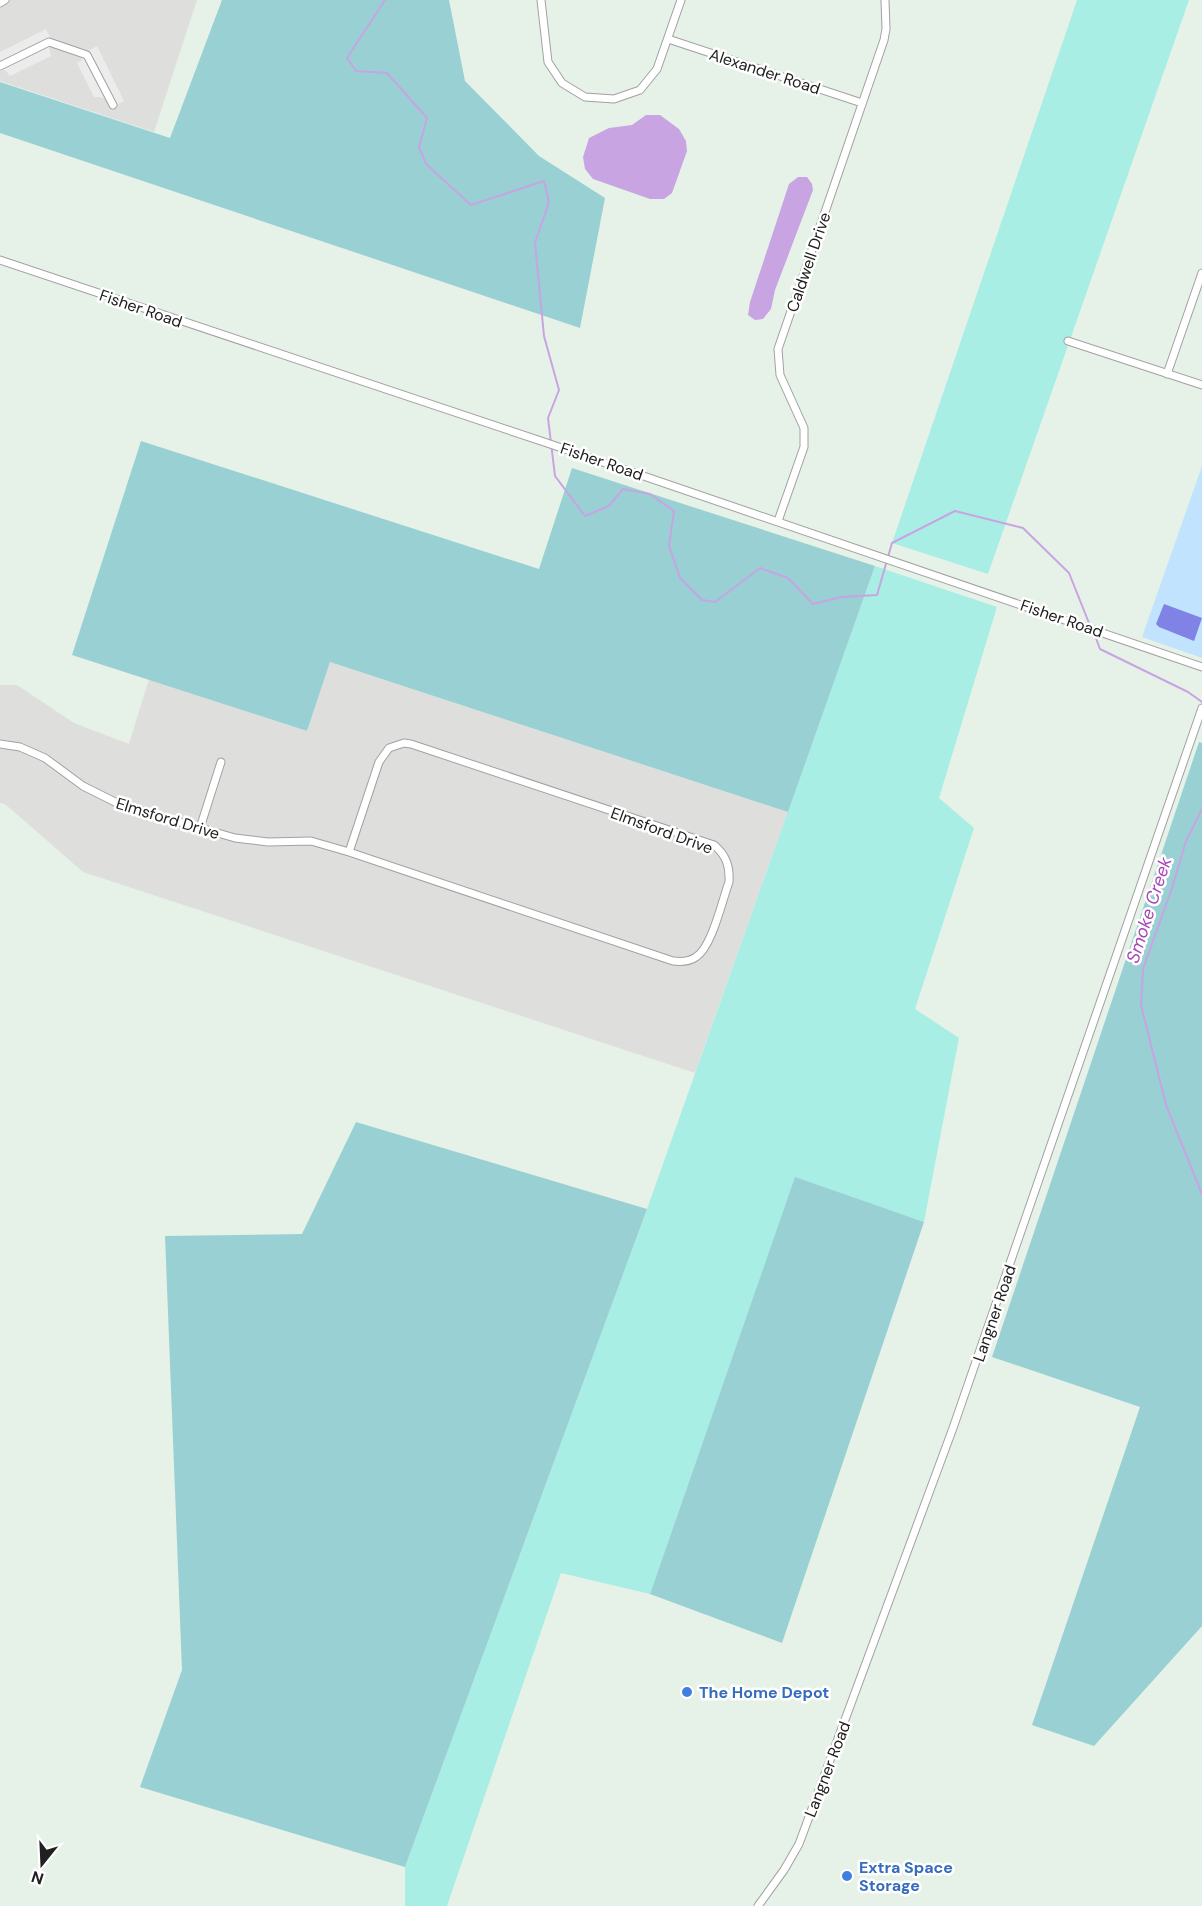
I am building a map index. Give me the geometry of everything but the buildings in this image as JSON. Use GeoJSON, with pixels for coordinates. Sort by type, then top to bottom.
{"type":"FeatureCollection","features":[{"type":"Feature","properties":{"kind":"street"},"geometry":{"type":"LineString","coordinates":[[0,3],[5,0]]}},
{"type":"Feature","properties":{"kind":"street"},"geometry":{"type":"LineString","coordinates":[[541,0],[548,62],[562,83],[585,98],[614,99],[640,90],[657,69],[681,0]]}},
{"type":"Feature","properties":{"kind":"street","name":"Caldwell Drive"},"geometry":{"type":"LineString","coordinates":[[778,521],[804,447],[804,428],[780,375],[778,349],[884,40],[885,0]]}},
{"type":"Feature","properties":{"kind":"street","name":"Alexander Road"},"geometry":{"type":"LineString","coordinates":[[668,39],[862,103]]}},
{"type":"Feature","properties":{"kind":"street"},"geometry":{"type":"LineString","coordinates":[[0,66],[49,42],[87,55],[112,105]]}},
{"type":"Feature","properties":{"kind":"street","name":"Fisher Road"},"geometry":{"type":"LineString","coordinates":[[0,260],[557,446],[1202,667]]}},
{"type":"Feature","properties":{"kind":"street"},"geometry":{"type":"LineString","coordinates":[[1167,374],[1202,273]]}},
{"type":"Feature","properties":{"kind":"street"},"geometry":{"type":"LineString","coordinates":[[1068,341],[1202,385]]}},
{"type":"Feature","properties":{"kind":"street","name":"Langner Road"},"geometry":{"type":"LineString","coordinates":[[758,1906],[784,1870],[799,1844],[917,1527],[1025,1223],[1202,708]]}},
{"type":"Feature","properties":{"kind":"street","name":"Elmsford Drive"},"geometry":{"type":"LineString","coordinates":[[0,744],[20,747],[45,758],[83,786],[121,805],[249,841],[310,841],[680,962],[696,957],[707,946],[730,874],[729,865],[720,851],[705,841],[404,743],[389,748],[379,762],[349,852]]}},
{"type":"Feature","properties":{"kind":"street"},"geometry":{"type":"LineString","coordinates":[[200,828],[221,762]]}},
{"type":"Feature","properties":{"kind":"shaded area"},"geometry":{"type":"Polygon","coordinates":[[[0,0],[197,0],[154,132],[0,81],[0,0]]]}},
{"type":"Feature","properties":{"kind":"shaded area"},"geometry":{"type":"Polygon","coordinates":[[[222,0],[449,0],[465,81],[539,156],[605,198],[580,328],[0,133],[0,82],[170,138],[222,0]]]}},
{"type":"Feature","properties":{"kind":"shaded area"},"geometry":{"type":"Polygon","coordinates":[[[1077,0],[1189,0],[988,574],[892,543],[1077,0]]]}},
{"type":"Feature","properties":{"kind":"shaded area"},"geometry":{"type":"Polygon","coordinates":[[[46,29],[50,37],[51,56],[10,76],[5,70],[0,71],[0,52],[46,29]]]}},
{"type":"Feature","properties":{"kind":"shaded area"},"geometry":{"type":"Polygon","coordinates":[[[97,46],[124,101],[118,104],[101,97],[94,97],[77,63],[82,60],[80,56],[97,46]]]}},
{"type":"Feature","properties":{"kind":"shaded area"},"geometry":{"type":"Polygon","coordinates":[[[646,115],[660,115],[679,129],[686,141],[687,151],[672,193],[664,199],[650,199],[593,179],[585,169],[583,157],[589,138],[609,128],[632,125],[646,115]]]}},
{"type":"Feature","properties":{"kind":"shaded area"},"geometry":{"type":"Polygon","coordinates":[[[798,177],[807,177],[813,190],[775,290],[771,309],[763,319],[755,320],[748,315],[750,302],[789,184],[798,177]]]}},
{"type":"Feature","properties":{"kind":"shaded area"},"geometry":{"type":"Polygon","coordinates":[[[141,441],[539,569],[572,468],[875,566],[788,812],[330,662],[307,731],[72,655],[141,441]]]}},
{"type":"Feature","properties":{"kind":"shaded area"},"geometry":{"type":"Polygon","coordinates":[[[1202,466],[1202,658],[1142,637],[1202,466]]]}},
{"type":"Feature","properties":{"kind":"shaded area"},"geometry":{"type":"Polygon","coordinates":[[[875,566],[997,607],[939,798],[974,828],[915,1009],[959,1038],[924,1222],[795,1178],[650,1594],[561,1573],[447,1906],[405,1906],[405,1867],[647,1209],[875,566]]]}},
{"type":"Feature","properties":{"kind":"shaded area"},"geometry":{"type":"Polygon","coordinates":[[[1164,604],[1202,618],[1194,641],[1156,624],[1164,604]]]}},
{"type":"Feature","properties":{"kind":"shaded area"},"geometry":{"type":"Polygon","coordinates":[[[330,662],[788,812],[695,1073],[83,872],[5,804],[0,803],[0,685],[17,685],[74,723],[129,744],[149,679],[307,731],[330,662]]]}},
{"type":"Feature","properties":{"kind":"shaded area"},"geometry":{"type":"Polygon","coordinates":[[[1199,742],[1202,743],[1202,1626],[1094,1746],[1032,1725],[1140,1407],[992,1357],[1199,742]]]}},
{"type":"Feature","properties":{"kind":"shaded area"},"geometry":{"type":"Polygon","coordinates":[[[356,1122],[647,1209],[405,1867],[140,1787],[182,1670],[165,1236],[302,1234],[356,1122]]]}},
{"type":"Feature","properties":{"kind":"shaded area"},"geometry":{"type":"Polygon","coordinates":[[[795,1177],[924,1222],[782,1643],[650,1594],[795,1177]]]}},
{"type":"Feature","properties":{"kind":"waterway"},"geometry":{"type":"LineString","coordinates":[[385,0],[347,58],[356,71],[387,73],[427,118],[419,147],[426,164],[471,205],[544,181],[549,202],[535,243],[544,336],[559,390],[548,418],[555,476],[585,516],[609,506],[623,489],[650,494],[674,511],[669,546],[680,578],[702,600],[715,602],[760,568],[788,578],[813,604],[841,597],[877,595],[892,543],[955,511],[1023,528],[1069,573],[1091,628]]}},
{"type":"Feature","properties":{"kind":"waterway","name":"Smoke Creek"},"geometry":{"type":"LineString","coordinates":[[1094,633],[1100,649],[1188,692],[1202,702]]}},
{"type":"Feature","properties":{"kind":"waterway","name":"Smoke Creek"},"geometry":{"type":"LineString","coordinates":[[1202,809],[1186,841],[1143,969],[1141,1005],[1166,1105],[1202,1194]]}},
{"type":"Feature","properties":{"kind":"place","name":"The Home Depot"},"geometry":{"type":"Point","coordinates":[687,1692]}},
{"type":"Feature","properties":{"kind":"place","name":"Extra Space Storage"},"geometry":{"type":"Point","coordinates":[847,1876]}}]}
